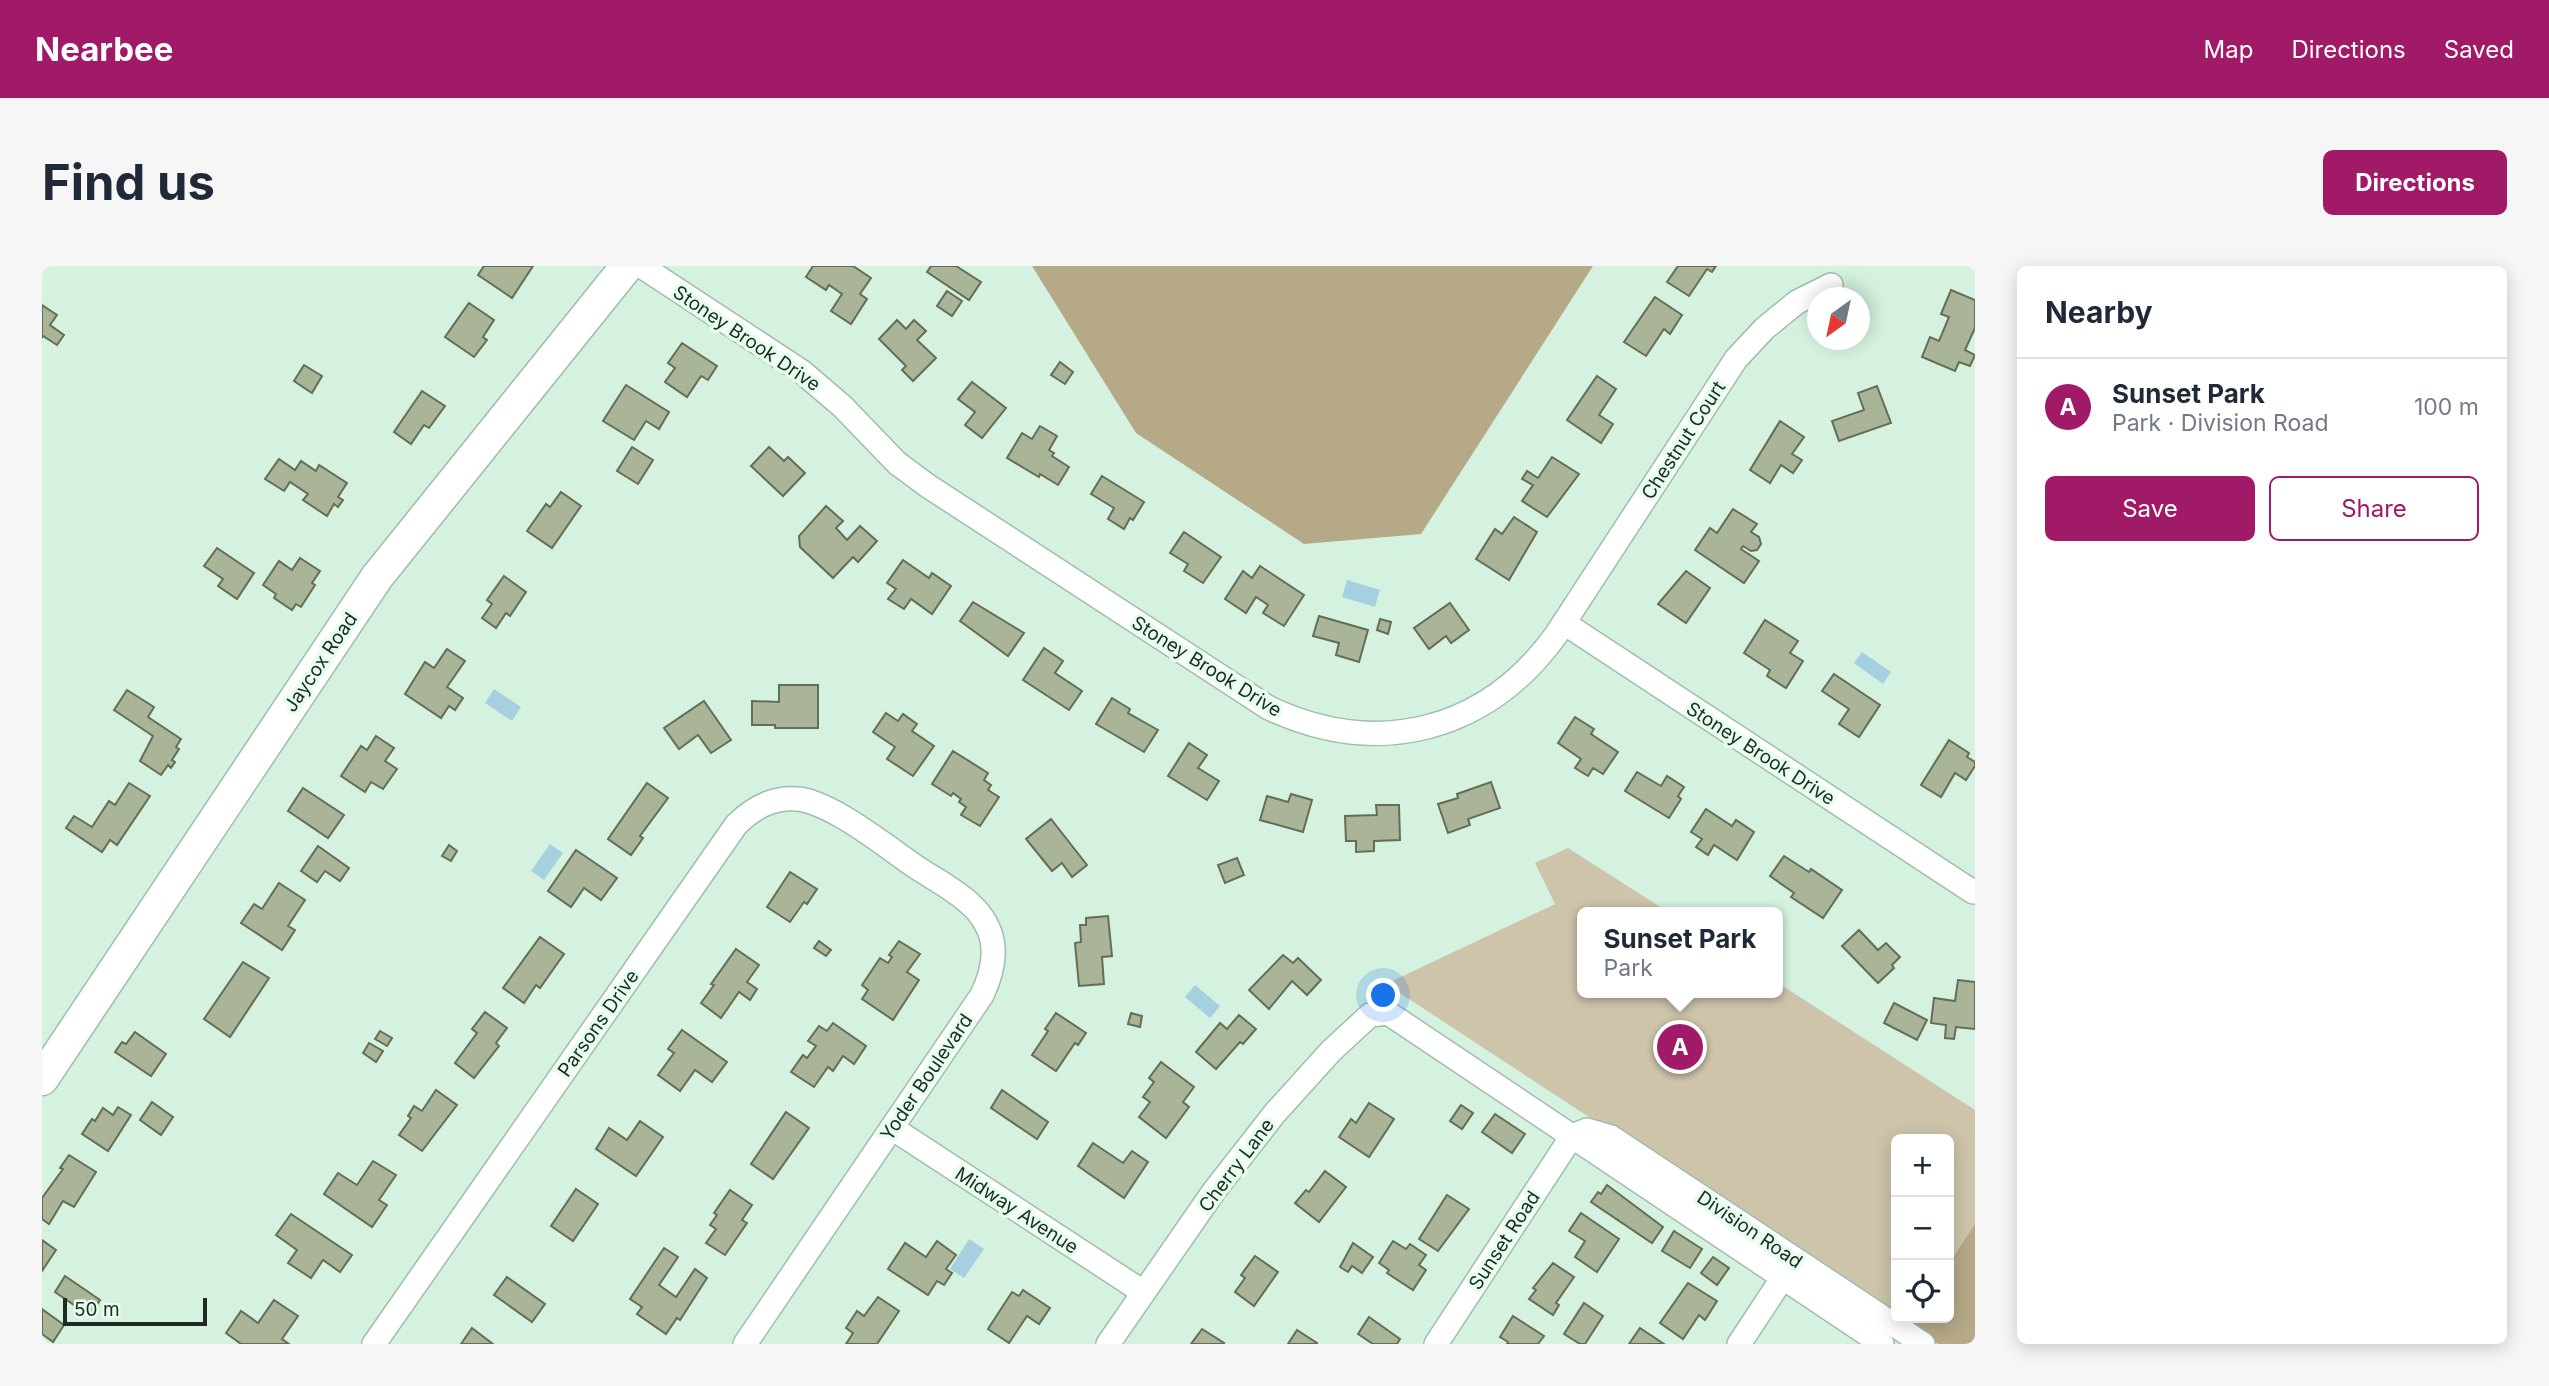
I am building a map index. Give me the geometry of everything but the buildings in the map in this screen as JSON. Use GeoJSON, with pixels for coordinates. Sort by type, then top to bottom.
{"type":"FeatureCollection","features":[{"type":"Feature","properties":{"kind":"street","name":"Jaycox Road"},"geometry":{"type":"LineString","coordinates":[[42,1079],[377,577],[627,266]]}},
{"type":"Feature","properties":{"kind":"street","name":"Stoney Brook Drive"},"geometry":{"type":"LineString","coordinates":[[641,266],[801,372],[842,406],[897,463],[928,486],[1269,708],[1323,729],[1361,734],[1399,733],[1436,725],[1472,711],[1504,690],[1532,665],[1564,623],[1974,891]]}},
{"type":"Feature","properties":{"kind":"street","name":"Chestnut Court"},"geometry":{"type":"LineString","coordinates":[[1564,623],[1736,359],[1765,328],[1797,302],[1831,285]]}},
{"type":"Feature","properties":{"kind":"street","name":"Parsons Drive"},"geometry":{"type":"LineString","coordinates":[[374,1344],[736,825],[748,812],[765,803],[800,799],[829,810],[868,835]]}},
{"type":"Feature","properties":{"kind":"street","name":"Yoder Boulevard"},"geometry":{"type":"LineString","coordinates":[[745,1344],[982,995],[990,979],[993,943],[987,925],[968,901],[868,835]]}},
{"type":"Feature","properties":{"kind":"street","name":"Cherry Lane"},"geometry":{"type":"LineString","coordinates":[[1108,1344],[1214,1191],[1275,1113],[1331,1051],[1370,1014],[1388,1013],[1572,1136]]}},
{"type":"Feature","properties":{"kind":"street","name":"Midway Avenue"},"geometry":{"type":"LineString","coordinates":[[892,1128],[1143,1292]]}},
{"type":"Feature","properties":{"kind":"street","name":"Division Road"},"geometry":{"type":"LineString","coordinates":[[1572,1136],[1587,1130],[1611,1137],[1789,1268],[1882,1344]]}},
{"type":"Feature","properties":{"kind":"street","name":"Sunset Road"},"geometry":{"type":"LineString","coordinates":[[1436,1344],[1572,1136]]}},
{"type":"Feature","properties":{"kind":"street","name":"Division Road"},"geometry":{"type":"LineString","coordinates":[[1789,1268],[1923,1344]]}},
{"type":"Feature","properties":{"kind":"street"},"geometry":{"type":"LineString","coordinates":[[1739,1344],[1789,1268]]}},
{"type":"Feature","properties":{"kind":"shaded area"},"geometry":{"type":"Polygon","coordinates":[[[1032,266],[1593,266],[1421,534],[1304,544],[1136,433],[1032,266]]]}},
{"type":"Feature","properties":{"kind":"shaded area"},"geometry":{"type":"Polygon","coordinates":[[[1568,848],[1660,907],[1577,907],[1577,998],[1783,998],[1783,986],[1975,1110],[1975,1344],[1938,1344],[1904,1323],[1954,1323],[1954,1134],[1891,1134],[1891,1315],[1386,984],[1555,904],[1535,863],[1568,848]]]}},
{"type":"Feature","properties":{"kind":"shaded area"},"geometry":{"type":"Polygon","coordinates":[[[1975,1224],[1975,1344],[1938,1344],[1909,1326],[1911,1323],[1954,1323],[1954,1256],[1975,1224]]]}},
{"type":"Feature","properties":{"kind":"water"},"geometry":{"type":"Polygon","coordinates":[[[1347,580],[1380,590],[1375,607],[1342,597],[1347,580]]]}},
{"type":"Feature","properties":{"kind":"water"},"geometry":{"type":"Polygon","coordinates":[[[1862,652],[1891,672],[1883,684],[1854,663],[1862,652]]]}},
{"type":"Feature","properties":{"kind":"water"},"geometry":{"type":"Polygon","coordinates":[[[494,689],[521,707],[512,721],[485,703],[494,689]]]}},
{"type":"Feature","properties":{"kind":"water"},"geometry":{"type":"Polygon","coordinates":[[[550,844],[563,853],[544,880],[531,871],[550,844]]]}},
{"type":"Feature","properties":{"kind":"water"},"geometry":{"type":"Polygon","coordinates":[[[1195,985],[1220,1006],[1210,1018],[1185,997],[1195,985]]]}},
{"type":"Feature","properties":{"kind":"water"},"geometry":{"type":"Polygon","coordinates":[[[969,1239],[984,1249],[964,1278],[950,1269],[969,1239]]]}},
{"type":"Feature","properties":{"kind":"place","name":"Sunset Park"},"geometry":{"type":"Point","coordinates":[1680,1047]}}]}
